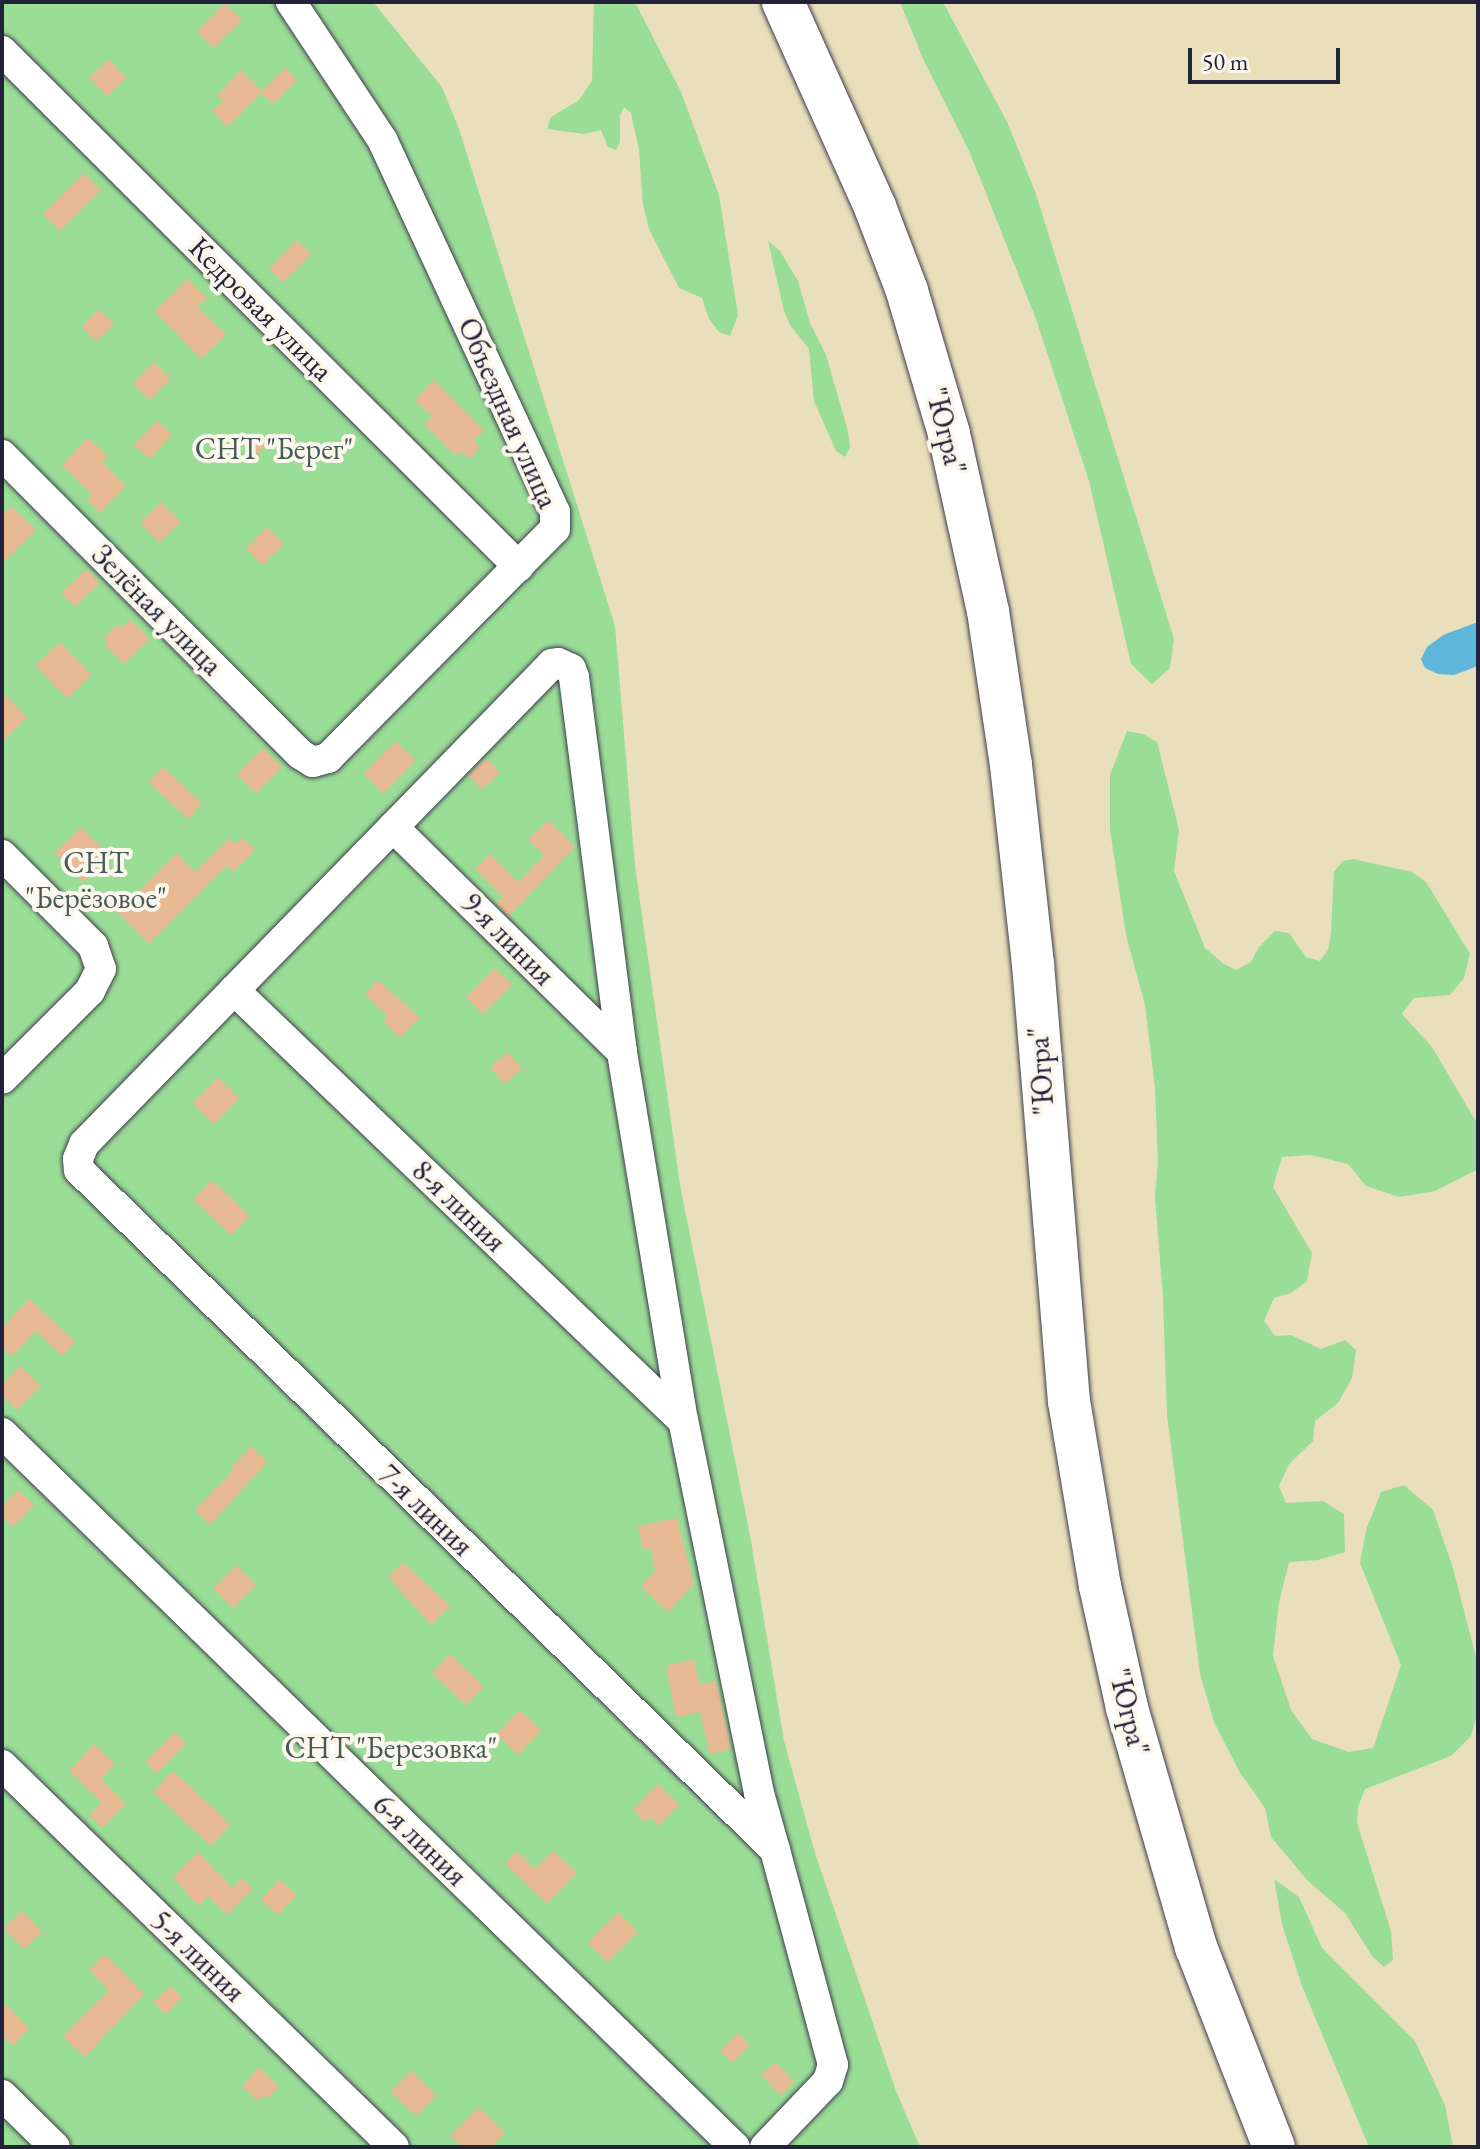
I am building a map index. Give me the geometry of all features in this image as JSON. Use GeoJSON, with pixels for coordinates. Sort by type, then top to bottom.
{"type":"FeatureCollection","features":[{"type":"Feature","properties":{"kind":"highway","name":"\"Югра\""},"geometry":{"type":"LineString","coordinates":[[783,2],[875,207],[907,291],[949,434],[988,611],[1013,778],[1033,964],[1069,1401],[1100,1586],[1127,1708],[1196,1947],[1274,2147]]}},
{"type":"Feature","properties":{"kind":"street","name":"Объездная улица"},"geometry":{"type":"LineString","coordinates":[[291,2],[383,141],[555,512],[555,529],[549,538],[328,758],[313,762]]}},
{"type":"Feature","properties":{"kind":"street","name":"Кедровая улица"},"geometry":{"type":"LineString","coordinates":[[2,51],[519,567]]}},
{"type":"Feature","properties":{"kind":"street","name":"Зелёная улица"},"geometry":{"type":"LineString","coordinates":[[2,455],[300,754],[313,762]]}},
{"type":"Feature","properties":{"kind":"street"},"geometry":{"type":"LineString","coordinates":[[234,990],[552,664],[565,664],[571,669],[622,1052],[683,1421],[745,1729],[833,2065],[828,2081],[765,2147]]}},
{"type":"Feature","properties":{"kind":"street","name":"9-я линия"},"geometry":{"type":"LineString","coordinates":[[393,827],[622,1052]]}},
{"type":"Feature","properties":{"kind":"street"},"geometry":{"type":"LineString","coordinates":[[2,855],[93,946],[101,969],[90,991],[2,1079]]}},
{"type":"Feature","properties":{"kind":"street","name":"7-я линия"},"geometry":{"type":"LineString","coordinates":[[234,990],[84,1144],[78,1159],[79,1170],[775,1850]]}},
{"type":"Feature","properties":{"kind":"street","name":"8-я линия"},"geometry":{"type":"LineString","coordinates":[[234,990],[683,1421]]}},
{"type":"Feature","properties":{"kind":"street","name":"6-я линия"},"geometry":{"type":"LineString","coordinates":[[2,1433],[735,2147]]}},
{"type":"Feature","properties":{"kind":"street","name":"5-я линия"},"geometry":{"type":"LineString","coordinates":[[2,1765],[390,2145]]}},
{"type":"Feature","properties":{"kind":"street"},"geometry":{"type":"LineString","coordinates":[[2,2095],[55,2147]]}},
{"type":"Feature","properties":{"kind":"green space","name":"СНТ \"Березовка\""},"geometry":{"type":"Polygon","coordinates":[[[2,2],[373,2],[442,87],[459,129],[615,626],[635,866],[680,1185],[750,1535],[784,1741],[815,1853],[896,2091],[920,2147],[2,2147],[2,2]]]}},
{"type":"Feature","properties":{"kind":"green space"},"geometry":{"type":"Polygon","coordinates":[[[594,2],[635,2],[681,92],[719,195],[738,315],[730,336],[719,332],[709,319],[702,298],[679,288],[649,229],[631,113],[624,107],[620,115],[620,142],[616,150],[608,147],[601,130],[584,134],[547,129],[551,117],[578,101],[592,81],[594,2]]]}},
{"type":"Feature","properties":{"kind":"green space"},"geometry":{"type":"Polygon","coordinates":[[[900,2],[943,2],[1008,124],[1036,194],[1174,639],[1170,668],[1152,684],[1131,664],[1089,481],[1036,319],[970,153],[924,61],[900,2]]]}},
{"type":"Feature","properties":{"kind":"green space"},"geometry":{"type":"Polygon","coordinates":[[[768,241],[780,251],[798,281],[810,323],[826,355],[848,431],[850,448],[845,457],[836,451],[814,401],[809,349],[790,325],[784,311],[768,241]]]}},
{"type":"Feature","properties":{"kind":"green space"},"geometry":{"type":"Polygon","coordinates":[[[1127,731],[1143,734],[1157,742],[1179,830],[1174,871],[1205,948],[1224,964],[1236,970],[1251,962],[1259,947],[1275,931],[1289,933],[1306,957],[1320,961],[1328,950],[1331,932],[1334,872],[1343,861],[1353,859],[1412,872],[1426,882],[1470,954],[1464,978],[1450,995],[1414,998],[1402,1014],[1432,1047],[1478,1125],[1478,1169],[1435,1191],[1399,1197],[1366,1186],[1348,1164],[1311,1155],[1282,1157],[1273,1187],[1312,1253],[1307,1281],[1291,1293],[1274,1298],[1264,1321],[1275,1336],[1291,1335],[1321,1349],[1345,1340],[1356,1350],[1352,1378],[1338,1403],[1315,1421],[1313,1441],[1289,1464],[1279,1486],[1286,1503],[1323,1501],[1344,1514],[1345,1552],[1318,1560],[1289,1562],[1279,1602],[1273,1656],[1291,1710],[1312,1739],[1349,1752],[1373,1748],[1401,1665],[1360,1563],[1366,1530],[1381,1492],[1404,1485],[1433,1510],[1453,1568],[1478,1665],[1478,1711],[1471,1736],[1451,1756],[1365,1789],[1358,1807],[1357,1823],[1391,1931],[1393,1960],[1384,1967],[1372,1956],[1345,1913],[1308,1881],[1271,1837],[1265,1808],[1239,1771],[1214,1722],[1200,1674],[1167,1415],[1163,1298],[1155,1197],[1158,1162],[1155,1088],[1145,1005],[1126,935],[1110,830],[1110,775],[1127,731]]]}},
{"type":"Feature","properties":{"kind":"green space"},"geometry":{"type":"Polygon","coordinates":[[[1274,1879],[1299,1897],[1322,1948],[1415,2041],[1445,2105],[1453,2147],[1369,2147],[1302,1986],[1282,1924],[1274,1879]]]}},
{"type":"Feature","properties":{"kind":"water"},"geometry":{"type":"Polygon","coordinates":[[[1478,622],[1478,666],[1454,675],[1438,674],[1425,668],[1421,659],[1427,647],[1443,635],[1478,622]]]}},
{"type":"Feature","properties":{"kind":"building"},"geometry":{"type":"Polygon","coordinates":[[[225,3],[242,20],[214,48],[197,31],[225,3]]]}},
{"type":"Feature","properties":{"kind":"building"},"geometry":{"type":"Polygon","coordinates":[[[109,59],[127,78],[107,96],[89,77],[109,59]]]}},
{"type":"Feature","properties":{"kind":"building"},"geometry":{"type":"Polygon","coordinates":[[[285,68],[297,80],[273,104],[261,93],[227,127],[212,111],[223,101],[217,95],[241,70],[262,91],[285,68]]]}},
{"type":"Feature","properties":{"kind":"building"},"geometry":{"type":"Polygon","coordinates":[[[84,173],[101,190],[60,231],[43,214],[84,173]]]}},
{"type":"Feature","properties":{"kind":"building"},"geometry":{"type":"Polygon","coordinates":[[[297,240],[311,254],[283,282],[269,268],[297,240]]]}},
{"type":"Feature","properties":{"kind":"building"},"geometry":{"type":"Polygon","coordinates":[[[188,279],[207,298],[197,307],[226,335],[201,359],[154,311],[188,279]]]}},
{"type":"Feature","properties":{"kind":"building"},"geometry":{"type":"Polygon","coordinates":[[[99,309],[114,324],[96,342],[81,327],[99,309]]]}},
{"type":"Feature","properties":{"kind":"building"},"geometry":{"type":"Polygon","coordinates":[[[154,362],[171,379],[150,400],[133,383],[154,362]]]}},
{"type":"Feature","properties":{"kind":"building"},"geometry":{"type":"Polygon","coordinates":[[[434,380],[484,430],[473,441],[480,447],[469,459],[461,451],[456,456],[424,424],[432,416],[415,400],[434,380]]]}},
{"type":"Feature","properties":{"kind":"building"},"geometry":{"type":"Polygon","coordinates":[[[157,420],[172,434],[149,459],[134,445],[157,420]]]}},
{"type":"Feature","properties":{"kind":"building"},"geometry":{"type":"Polygon","coordinates":[[[254,433],[267,446],[255,457],[243,444],[254,433]]]}},
{"type":"Feature","properties":{"kind":"building"},"geometry":{"type":"Polygon","coordinates":[[[88,438],[108,456],[102,462],[126,486],[100,513],[87,500],[92,495],[62,465],[88,438]]]}},
{"type":"Feature","properties":{"kind":"building"},"geometry":{"type":"Polygon","coordinates":[[[161,502],[181,522],[160,543],[140,523],[161,502]]]}},
{"type":"Feature","properties":{"kind":"building"},"geometry":{"type":"Polygon","coordinates":[[[11,506],[36,530],[2,564],[2,515],[11,506]]]}},
{"type":"Feature","properties":{"kind":"building"},"geometry":{"type":"Polygon","coordinates":[[[267,527],[284,544],[263,565],[246,548],[267,527]]]}},
{"type":"Feature","properties":{"kind":"building"},"geometry":{"type":"Polygon","coordinates":[[[87,569],[100,583],[74,607],[61,593],[87,569]]]}},
{"type":"Feature","properties":{"kind":"building"},"geometry":{"type":"Polygon","coordinates":[[[130,620],[150,639],[124,664],[105,645],[108,642],[104,638],[117,624],[121,628],[130,620]]]}},
{"type":"Feature","properties":{"kind":"building"},"geometry":{"type":"Polygon","coordinates":[[[60,642],[92,675],[67,699],[36,666],[60,642]]]}},
{"type":"Feature","properties":{"kind":"building"},"geometry":{"type":"Polygon","coordinates":[[[2,692],[27,717],[2,742],[2,692]]]}},
{"type":"Feature","properties":{"kind":"building"},"geometry":{"type":"Polygon","coordinates":[[[396,741],[416,761],[383,793],[363,774],[396,741]]]}},
{"type":"Feature","properties":{"kind":"building"},"geometry":{"type":"Polygon","coordinates":[[[263,748],[282,767],[256,793],[237,774],[263,748]]]}},
{"type":"Feature","properties":{"kind":"building"},"geometry":{"type":"Polygon","coordinates":[[[486,758],[500,772],[482,790],[468,776],[486,758]]]}},
{"type":"Feature","properties":{"kind":"building"},"geometry":{"type":"Polygon","coordinates":[[[163,767],[202,804],[188,819],[149,782],[163,767]]]}},
{"type":"Feature","properties":{"kind":"building"},"geometry":{"type":"Polygon","coordinates":[[[548,820],[575,847],[509,916],[496,903],[503,897],[475,869],[490,854],[518,882],[544,855],[528,840],[548,820]]]}},
{"type":"Feature","properties":{"kind":"building"},"geometry":{"type":"Polygon","coordinates":[[[81,827],[110,856],[84,882],[55,853],[81,827]]]}},
{"type":"Feature","properties":{"kind":"building"},"geometry":{"type":"Polygon","coordinates":[[[229,838],[236,844],[242,838],[255,850],[233,872],[227,865],[149,944],[118,913],[177,853],[195,872],[229,838]]]}},
{"type":"Feature","properties":{"kind":"building"},"geometry":{"type":"Polygon","coordinates":[[[495,968],[512,985],[483,1014],[466,997],[495,968]]]}},
{"type":"Feature","properties":{"kind":"building"},"geometry":{"type":"Polygon","coordinates":[[[378,980],[420,1018],[400,1038],[383,1021],[388,1017],[365,994],[378,980]]]}},
{"type":"Feature","properties":{"kind":"building"},"geometry":{"type":"Polygon","coordinates":[[[507,1052],[522,1068],[505,1084],[490,1068],[507,1052]]]}},
{"type":"Feature","properties":{"kind":"building"},"geometry":{"type":"Polygon","coordinates":[[[218,1077],[240,1098],[214,1124],[192,1104],[218,1077]]]}},
{"type":"Feature","properties":{"kind":"building"},"geometry":{"type":"Polygon","coordinates":[[[212,1180],[249,1216],[231,1236],[193,1199],[212,1180]]]}},
{"type":"Feature","properties":{"kind":"building"},"geometry":{"type":"Polygon","coordinates":[[[29,1298],[75,1342],[62,1356],[36,1331],[12,1356],[2,1347],[2,1328],[29,1298]]]}},
{"type":"Feature","properties":{"kind":"building"},"geometry":{"type":"Polygon","coordinates":[[[20,1366],[41,1386],[17,1410],[2,1396],[2,1385],[20,1366]]]}},
{"type":"Feature","properties":{"kind":"building"},"geometry":{"type":"Polygon","coordinates":[[[251,1446],[267,1462],[210,1525],[195,1510],[234,1470],[231,1467],[251,1446]]]}},
{"type":"Feature","properties":{"kind":"building"},"geometry":{"type":"Polygon","coordinates":[[[18,1490],[34,1505],[13,1527],[2,1516],[2,1507],[18,1490]]]}},
{"type":"Feature","properties":{"kind":"building"},"geometry":{"type":"Polygon","coordinates":[[[677,1518],[694,1584],[668,1612],[641,1586],[655,1571],[651,1548],[643,1550],[638,1526],[677,1518]]]}},
{"type":"Feature","properties":{"kind":"building"},"geometry":{"type":"Polygon","coordinates":[[[403,1562],[450,1606],[431,1625],[388,1577],[403,1562]]]}},
{"type":"Feature","properties":{"kind":"building"},"geometry":{"type":"Polygon","coordinates":[[[236,1565],[256,1584],[233,1608],[213,1589],[236,1565]]]}},
{"type":"Feature","properties":{"kind":"building"},"geometry":{"type":"Polygon","coordinates":[[[450,1654],[484,1687],[466,1705],[432,1673],[450,1654]]]}},
{"type":"Feature","properties":{"kind":"building"},"geometry":{"type":"Polygon","coordinates":[[[694,1659],[700,1685],[716,1681],[731,1749],[710,1754],[700,1712],[676,1717],[666,1666],[694,1659]]]}},
{"type":"Feature","properties":{"kind":"building"},"geometry":{"type":"Polygon","coordinates":[[[520,1710],[542,1731],[518,1755],[496,1734],[520,1710]]]}},
{"type":"Feature","properties":{"kind":"building"},"geometry":{"type":"Polygon","coordinates":[[[175,1732],[186,1743],[157,1773],[145,1762],[175,1732]]]}},
{"type":"Feature","properties":{"kind":"building"},"geometry":{"type":"Polygon","coordinates":[[[94,1744],[115,1764],[101,1779],[126,1804],[102,1828],[89,1815],[102,1802],[69,1771],[94,1744]]]}},
{"type":"Feature","properties":{"kind":"building"},"geometry":{"type":"Polygon","coordinates":[[[173,1771],[231,1825],[211,1846],[153,1792],[173,1771]]]}},
{"type":"Feature","properties":{"kind":"building"},"geometry":{"type":"Polygon","coordinates":[[[658,1784],[679,1805],[659,1826],[650,1817],[645,1822],[633,1810],[658,1784]]]}},
{"type":"Feature","properties":{"kind":"building"},"geometry":{"type":"Polygon","coordinates":[[[553,1850],[577,1873],[547,1904],[505,1864],[517,1851],[535,1869],[553,1850]]]}},
{"type":"Feature","properties":{"kind":"building"},"geometry":{"type":"Polygon","coordinates":[[[198,1852],[233,1888],[242,1878],[253,1889],[227,1915],[208,1896],[198,1906],[173,1877],[198,1852]]]}},
{"type":"Feature","properties":{"kind":"building"},"geometry":{"type":"Polygon","coordinates":[[[280,1879],[297,1895],[278,1915],[261,1899],[280,1879]]]}},
{"type":"Feature","properties":{"kind":"building"},"geometry":{"type":"Polygon","coordinates":[[[22,1911],[42,1932],[24,1949],[4,1928],[22,1911]]]}},
{"type":"Feature","properties":{"kind":"building"},"geometry":{"type":"Polygon","coordinates":[[[618,1912],[638,1932],[607,1962],[588,1942],[618,1912]]]}},
{"type":"Feature","properties":{"kind":"building"},"geometry":{"type":"Polygon","coordinates":[[[105,1954],[144,1994],[85,2057],[63,2036],[109,1990],[89,1970],[105,1954]]]}},
{"type":"Feature","properties":{"kind":"building"},"geometry":{"type":"Polygon","coordinates":[[[170,1986],[182,1998],[166,2014],[154,2002],[170,1986]]]}},
{"type":"Feature","properties":{"kind":"building"},"geometry":{"type":"Polygon","coordinates":[[[2,2001],[29,2028],[13,2046],[2,2036],[2,2001]]]}},
{"type":"Feature","properties":{"kind":"building"},"geometry":{"type":"Polygon","coordinates":[[[738,2033],[750,2045],[732,2063],[720,2051],[738,2033]]]}},
{"type":"Feature","properties":{"kind":"building"},"geometry":{"type":"Polygon","coordinates":[[[775,2062],[794,2082],[781,2095],[761,2075],[775,2062]]]}},
{"type":"Feature","properties":{"kind":"building"},"geometry":{"type":"Polygon","coordinates":[[[259,2067],[279,2087],[268,2099],[264,2095],[258,2101],[242,2086],[259,2067]]]}},
{"type":"Feature","properties":{"kind":"building"},"geometry":{"type":"Polygon","coordinates":[[[411,2071],[436,2095],[416,2116],[391,2092],[411,2071]]]}},
{"type":"Feature","properties":{"kind":"building"},"geometry":{"type":"Polygon","coordinates":[[[479,2107],[505,2133],[492,2147],[462,2147],[450,2136],[479,2107]]]}},
{"type":"Feature","properties":{"kind":"park label","name":"СНТ \"Берег\""},"geometry":{"type":"Point","coordinates":[274,449]}},
{"type":"Feature","properties":{"kind":"park label","name":"СНТ \"Берёзовое\""},"geometry":{"type":"Point","coordinates":[96,880]}}]}
